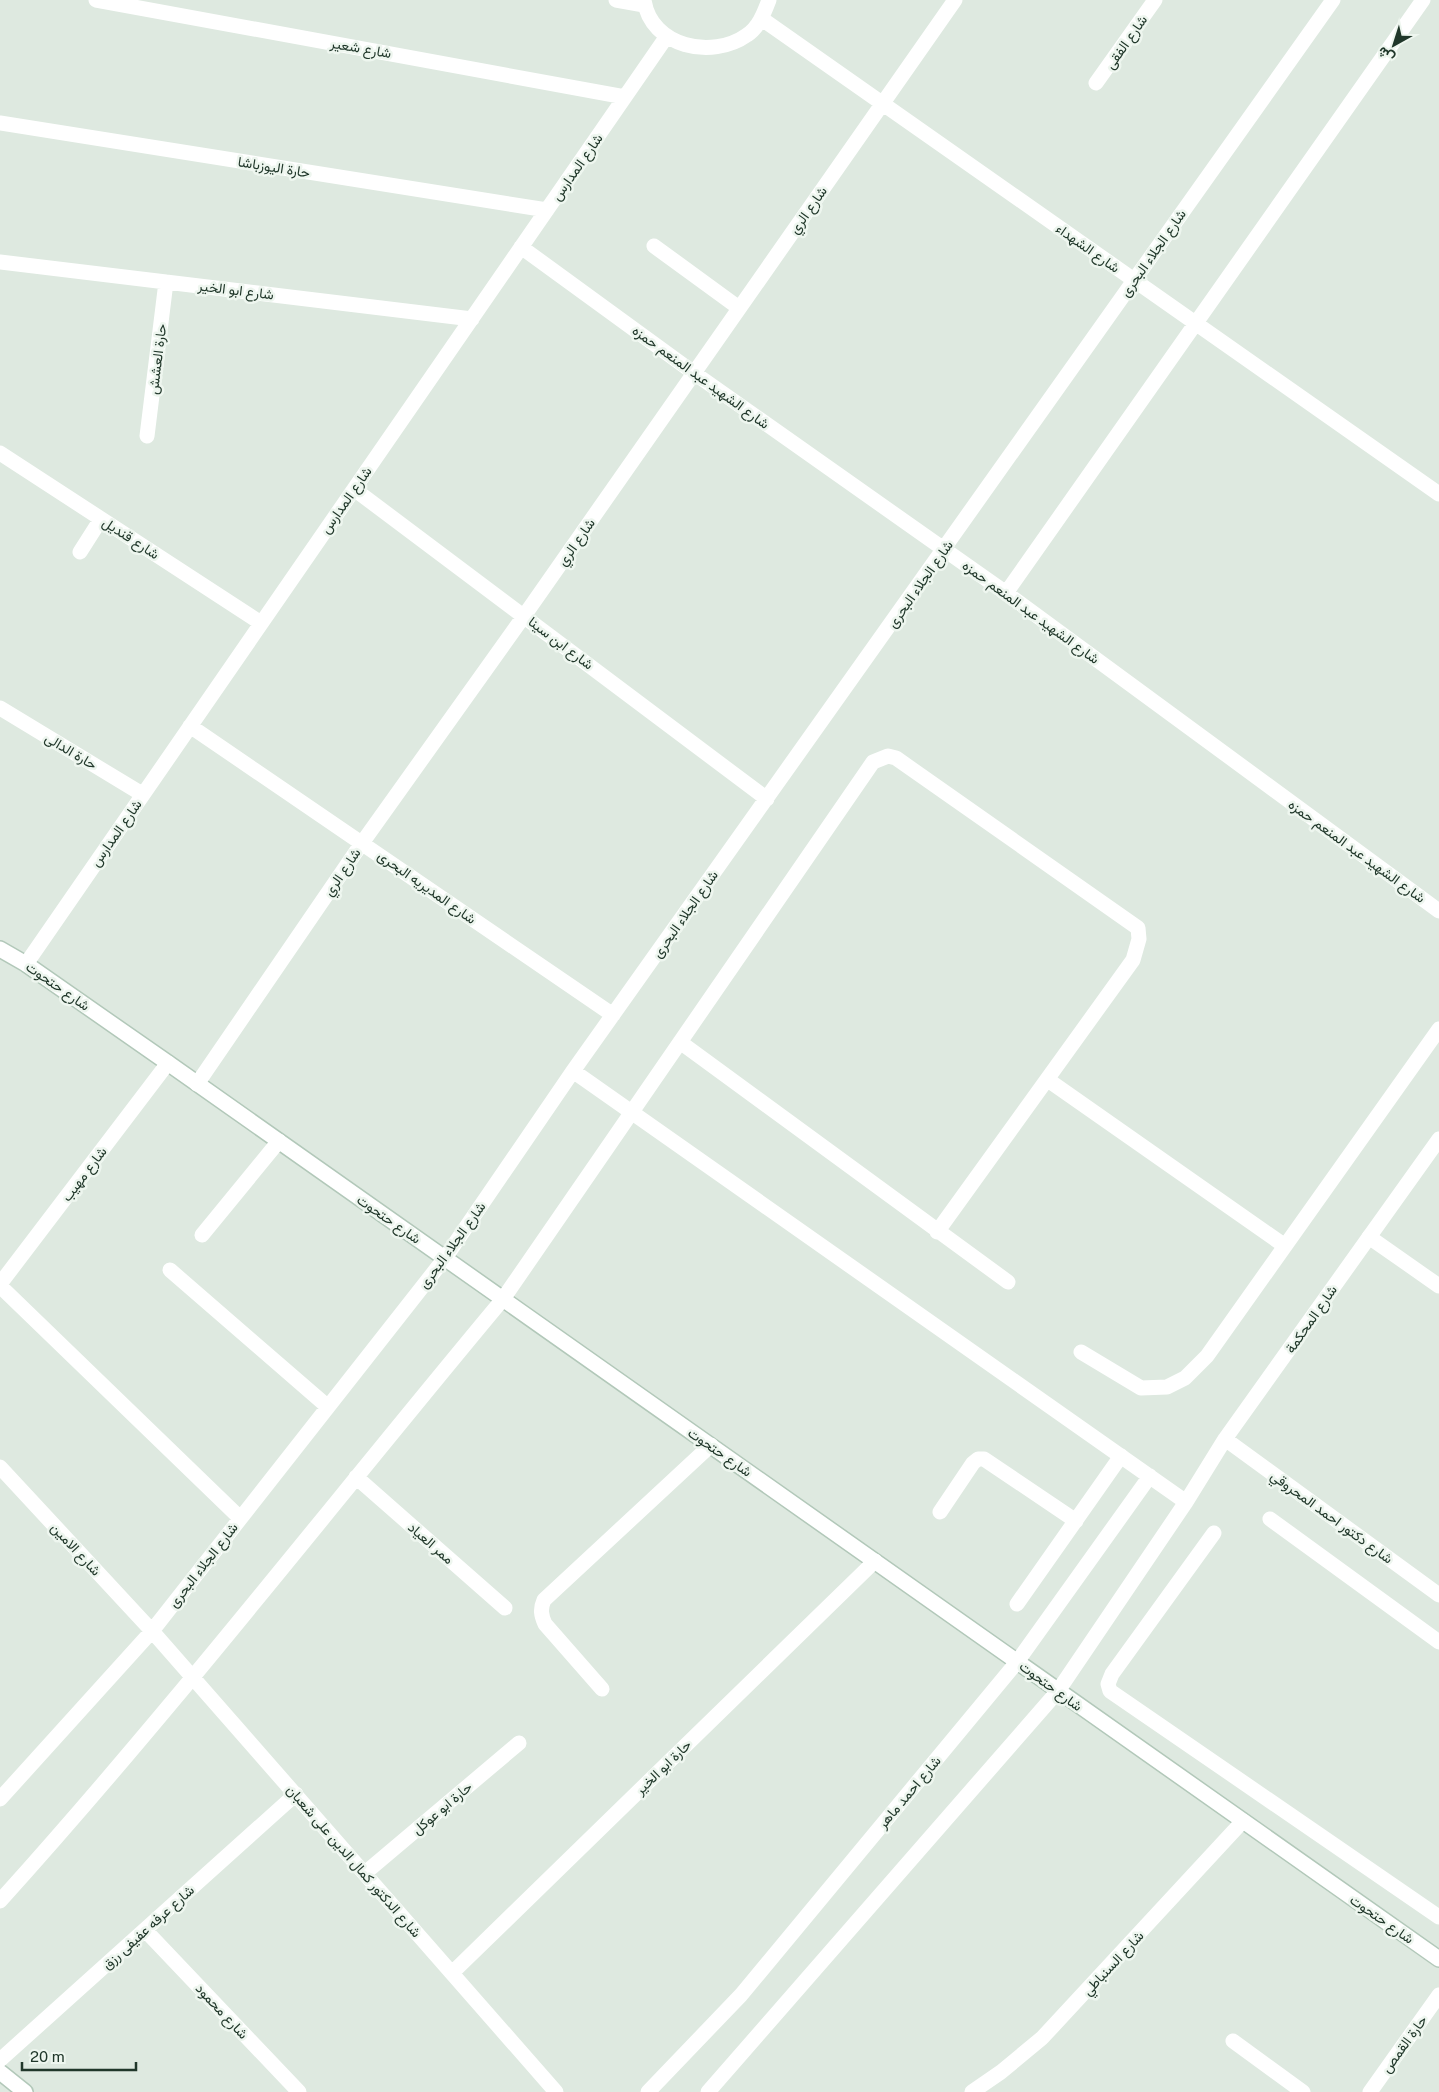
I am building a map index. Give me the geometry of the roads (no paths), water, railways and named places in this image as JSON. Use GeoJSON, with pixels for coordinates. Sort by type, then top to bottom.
{"type":"FeatureCollection","features":[{"type":"Feature","properties":{"kind":"street","name":"شارع شعير"},"geometry":{"type":"LineString","coordinates":[[96,0],[626,97]]}},
{"type":"Feature","properties":{"kind":"street"},"geometry":{"type":"LineString","coordinates":[[616,0],[644,3],[654,23],[668,36],[686,46],[708,49],[728,46],[748,35],[762,19],[769,0]]}},
{"type":"Feature","properties":{"kind":"street","name":"شارع الري"},"geometry":{"type":"LineString","coordinates":[[197,1084],[362,843],[524,616],[955,0]]}},
{"type":"Feature","properties":{"kind":"street","name":"شارع الفقى"},"geometry":{"type":"LineString","coordinates":[[1096,83],[1155,0]]}},
{"type":"Feature","properties":{"kind":"street"},"geometry":{"type":"LineString","coordinates":[[1006,593],[1423,0]]}},
{"type":"Feature","properties":{"kind":"street","name":"شارع الجلاء البحرى"},"geometry":{"type":"LineString","coordinates":[[0,1800],[152,1631],[445,1258],[573,1071],[1134,280],[1327,2]]}},
{"type":"Feature","properties":{"kind":"street","name":"شارع الشهداء"},"geometry":{"type":"LineString","coordinates":[[762,19],[1439,494]]}},
{"type":"Feature","properties":{"kind":"street","name":"شارع المدارس"},"geometry":{"type":"LineString","coordinates":[[26,964],[668,36]]}},
{"type":"Feature","properties":{"kind":"street","name":"حارة اليوزباشا"},"geometry":{"type":"LineString","coordinates":[[0,123],[547,210]]}},
{"type":"Feature","properties":{"kind":"street"},"geometry":{"type":"LineString","coordinates":[[654,246],[740,308]]}},
{"type":"Feature","properties":{"kind":"street","name":"شارع الشهيد عبد المنعم حمزه"},"geometry":{"type":"LineString","coordinates":[[521,247],[694,373],[1006,593],[1439,911]]}},
{"type":"Feature","properties":{"kind":"street","name":"شارع ابو الخير"},"geometry":{"type":"LineString","coordinates":[[0,262],[472,319]]}},
{"type":"Feature","properties":{"kind":"street","name":"حارة العشش"},"geometry":{"type":"LineString","coordinates":[[147,436],[166,282]]}},
{"type":"Feature","properties":{"kind":"street","name":"شارع قنديل"},"geometry":{"type":"LineString","coordinates":[[0,453],[261,623]]}},
{"type":"Feature","properties":{"kind":"street","name":"شارع ابن سينا"},"geometry":{"type":"LineString","coordinates":[[354,489],[767,799]]}},
{"type":"Feature","properties":{"kind":"street"},"geometry":{"type":"LineString","coordinates":[[80,552],[101,519]]}},
{"type":"Feature","properties":{"kind":"street","name":"حارة الدالى"},"geometry":{"type":"LineString","coordinates":[[0,708],[142,794]]}},
{"type":"Feature","properties":{"kind":"street","name":"شارع المديريه البحرى"},"geometry":{"type":"LineString","coordinates":[[190,726],[613,1015]]}},
{"type":"Feature","properties":{"kind":"street"},"geometry":{"type":"LineString","coordinates":[[0,1901],[46,1850],[192,1676],[503,1299],[873,762],[888,756],[896,758],[1138,928],[1138,939],[1133,960],[937,1232]]}},
{"type":"Feature","properties":{"kind":"street","name":"شارع حتحوت"},"geometry":{"type":"LineString","coordinates":[[0,948],[168,1063],[1439,1959]]}},
{"type":"Feature","properties":{"kind":"street"},"geometry":{"type":"LineString","coordinates":[[1081,1352],[1141,1388],[1167,1386],[1185,1378],[1206,1356],[1439,1029]]}},
{"type":"Feature","properties":{"kind":"street"},"geometry":{"type":"LineString","coordinates":[[680,1042],[937,1232],[1008,1282]]}},
{"type":"Feature","properties":{"kind":"street","name":"شارع مهيب"},"geometry":{"type":"LineString","coordinates":[[0,1285],[168,1063]]}},
{"type":"Feature","properties":{"kind":"street"},"geometry":{"type":"LineString","coordinates":[[573,1071],[1186,1502],[1058,1691],[708,2092]]}},
{"type":"Feature","properties":{"kind":"street"},"geometry":{"type":"LineString","coordinates":[[1048,1080],[1285,1246]]}},
{"type":"Feature","properties":{"kind":"street","name":"شارع المحكمة"},"geometry":{"type":"LineString","coordinates":[[1186,1502],[1225,1439],[1439,1139]]}},
{"type":"Feature","properties":{"kind":"street"},"geometry":{"type":"LineString","coordinates":[[202,1235],[279,1141]]}},
{"type":"Feature","properties":{"kind":"street"},"geometry":{"type":"LineString","coordinates":[[1369,1237],[1439,1286]]}},
{"type":"Feature","properties":{"kind":"street"},"geometry":{"type":"LineString","coordinates":[[170,1270],[328,1407]]}},
{"type":"Feature","properties":{"kind":"street"},"geometry":{"type":"LineString","coordinates":[[0,1285],[240,1518]]}},
{"type":"Feature","properties":{"kind":"street","name":"شارع دكتور احمد المحروقي"},"geometry":{"type":"LineString","coordinates":[[1225,1439],[1439,1595]]}},
{"type":"Feature","properties":{"kind":"street"},"geometry":{"type":"LineString","coordinates":[[602,1689],[545,1624],[541,1616],[544,1600],[711,1445]]}},
{"type":"Feature","properties":{"kind":"street"},"geometry":{"type":"LineString","coordinates":[[1017,1604],[1121,1456]]}},
{"type":"Feature","properties":{"kind":"street"},"geometry":{"type":"LineString","coordinates":[[940,1512],[973,1463],[984,1459],[1076,1521]]}},
{"type":"Feature","properties":{"kind":"street","name":"شارع الامين"},"geometry":{"type":"LineString","coordinates":[[0,1466],[152,1631]]}},
{"type":"Feature","properties":{"kind":"street","name":"شارع احمد ماهر"},"geometry":{"type":"LineString","coordinates":[[648,2092],[741,1995],[1017,1662],[1150,1476]]}},
{"type":"Feature","properties":{"kind":"street","name":"ممر العياد"},"geometry":{"type":"LineString","coordinates":[[356,1477],[505,1608]]}},
{"type":"Feature","properties":{"kind":"street"},"geometry":{"type":"LineString","coordinates":[[1270,1519],[1439,1642]]}},
{"type":"Feature","properties":{"kind":"street"},"geometry":{"type":"LineString","coordinates":[[1214,1533],[1112,1674],[1108,1684],[1110,1691],[1439,1917]]}},
{"type":"Feature","properties":{"kind":"street","name":"حارة ابو الخير"},"geometry":{"type":"LineString","coordinates":[[452,1973],[875,1561]]}},
{"type":"Feature","properties":{"kind":"street","name":"شارع الدكتور كمال الدين على شعبان"},"geometry":{"type":"LineString","coordinates":[[152,1631],[556,2092]]}},
{"type":"Feature","properties":{"kind":"street","name":"حارة ابو عوكل"},"geometry":{"type":"LineString","coordinates":[[365,1873],[519,1743]]}},
{"type":"Feature","properties":{"kind":"street","name":"شارع عرفه عفيفى رزق"},"geometry":{"type":"LineString","coordinates":[[0,2060],[296,1794]]}},
{"type":"Feature","properties":{"kind":"street","name":"شارع السنباطي"},"geometry":{"type":"LineString","coordinates":[[972,2092],[1001,2072],[1042,2038],[1243,1821]]}},
{"type":"Feature","properties":{"kind":"street","name":"شارع محمود"},"geometry":{"type":"LineString","coordinates":[[145,1930],[299,2092]]}},
{"type":"Feature","properties":{"kind":"street","name":"حارة القمص"},"geometry":{"type":"LineString","coordinates":[[1370,2092],[1439,1995]]}},
{"type":"Feature","properties":{"kind":"street"},"geometry":{"type":"LineString","coordinates":[[1233,2041],[1303,2092]]}},
{"type":"Feature","properties":{"kind":"street"},"geometry":{"type":"LineString","coordinates":[[0,2072],[25,2092]]}}]}
